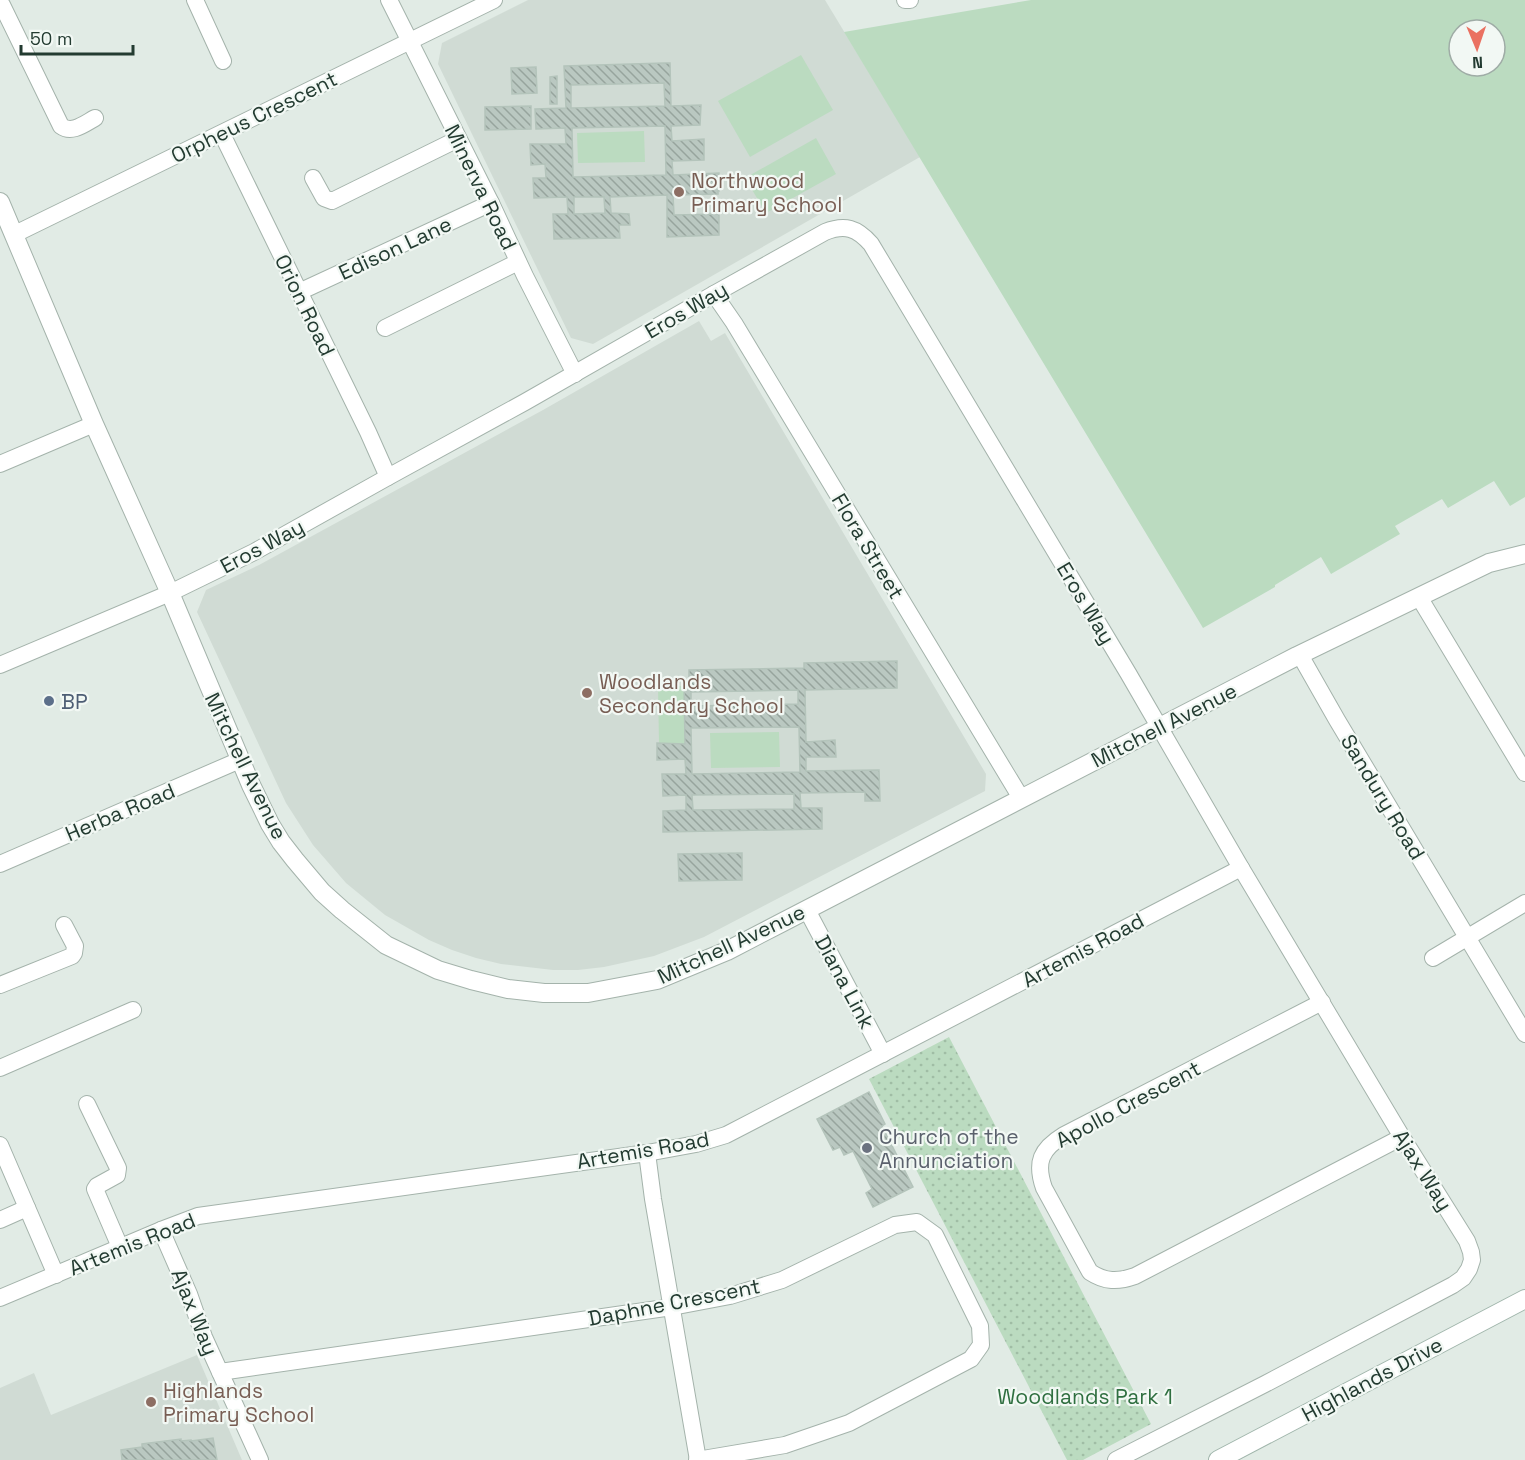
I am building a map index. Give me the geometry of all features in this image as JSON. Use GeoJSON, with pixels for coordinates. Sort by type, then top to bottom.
{"type":"FeatureCollection","features":[{"type":"Feature","properties":{"kind":"street"},"geometry":{"type":"LineString","coordinates":[[195,0],[223,61]]}},
{"type":"Feature","properties":{"kind":"street","name":"Minerva Road"},"geometry":{"type":"LineString","coordinates":[[390,0],[575,374]]}},
{"type":"Feature","properties":{"kind":"street","name":"Orpheus Crescent"},"geometry":{"type":"LineString","coordinates":[[15,234],[494,0]]}},
{"type":"Feature","properties":{"kind":"street"},"geometry":{"type":"LineString","coordinates":[[905,0],[910,0]]}},
{"type":"Feature","properties":{"kind":"street"},"geometry":{"type":"LineString","coordinates":[[5,4],[61,126],[64,129],[71,129],[95,118]]}},
{"type":"Feature","properties":{"kind":"street","name":"Orion Road"},"geometry":{"type":"LineString","coordinates":[[222,134],[388,477]]}},
{"type":"Feature","properties":{"kind":"street"},"geometry":{"type":"LineString","coordinates":[[313,178],[324,198],[332,201],[458,139]]}},
{"type":"Feature","properties":{"kind":"street","name":"Mitchell Avenue"},"geometry":{"type":"LineString","coordinates":[[0,202],[94,424],[270,824],[294,860],[322,892],[386,945],[438,970],[508,989],[544,993],[588,993],[657,980],[711,958],[1300,655],[1489,563],[1525,554]]}},
{"type":"Feature","properties":{"kind":"street","name":"Edison Lane"},"geometry":{"type":"LineString","coordinates":[[299,292],[490,203]]}},
{"type":"Feature","properties":{"kind":"street","name":"Eros Way"},"geometry":{"type":"LineString","coordinates":[[0,665],[170,593],[254,552],[714,294],[832,229],[839,228],[852,230],[865,237],[871,244],[1159,727]]}},
{"type":"Feature","properties":{"kind":"street"},"geometry":{"type":"LineString","coordinates":[[385,328],[518,262]]}},
{"type":"Feature","properties":{"kind":"street","name":"Flora Street"},"geometry":{"type":"LineString","coordinates":[[714,294],[734,323],[1021,798]]}},
{"type":"Feature","properties":{"kind":"street"},"geometry":{"type":"LineString","coordinates":[[0,464],[94,424]]}},
{"type":"Feature","properties":{"kind":"street"},"geometry":{"type":"LineString","coordinates":[[1419,597],[1521,756],[1525,773]]}},
{"type":"Feature","properties":{"kind":"street","name":"Sandury Road"},"geometry":{"type":"LineString","coordinates":[[1300,655],[1525,1034]]}},
{"type":"Feature","properties":{"kind":"street","name":"Ajax Way"},"geometry":{"type":"LineString","coordinates":[[1116,1460],[1453,1285],[1470,1269],[1472,1260],[1467,1241],[1402,1137],[1159,727]]}},
{"type":"Feature","properties":{"kind":"street","name":"Herba Road"},"geometry":{"type":"LineString","coordinates":[[1,860],[240,760]]}},
{"type":"Feature","properties":{"kind":"street","name":"Artemis Road"},"geometry":{"type":"LineString","coordinates":[[0,1298],[198,1216],[647,1153],[696,1144],[726,1135],[1241,868]]}},
{"type":"Feature","properties":{"kind":"street"},"geometry":{"type":"LineString","coordinates":[[1433,958],[1525,903]]}},
{"type":"Feature","properties":{"kind":"street","name":"Diana Link"},"geometry":{"type":"LineString","coordinates":[[807,910],[883,1054]]}},
{"type":"Feature","properties":{"kind":"street"},"geometry":{"type":"LineString","coordinates":[[0,985],[72,956],[75,946],[64,925]]}},
{"type":"Feature","properties":{"kind":"street","name":"Apollo Crescent"},"geometry":{"type":"LineString","coordinates":[[1322,1002],[1064,1135],[1046,1148],[1041,1158],[1040,1168],[1044,1188],[1090,1272],[1100,1278],[1112,1280],[1124,1280],[1135,1276],[1402,1137]]}},
{"type":"Feature","properties":{"kind":"street"},"geometry":{"type":"LineString","coordinates":[[0,1068],[133,1011]]}},
{"type":"Feature","properties":{"kind":"street"},"geometry":{"type":"LineString","coordinates":[[87,1104],[118,1168],[117,1175],[94,1189],[120,1247]]}},
{"type":"Feature","properties":{"kind":"street"},"geometry":{"type":"LineString","coordinates":[[0,1145],[56,1275]]}},
{"type":"Feature","properties":{"kind":"street"},"geometry":{"type":"LineString","coordinates":[[647,1153],[698,1460]]}},
{"type":"Feature","properties":{"kind":"street"},"geometry":{"type":"LineString","coordinates":[[0,1220],[27,1208]]}},
{"type":"Feature","properties":{"kind":"street","name":"Daphne Crescent"},"geometry":{"type":"LineString","coordinates":[[220,1372],[672,1307],[730,1296],[782,1280],[895,1225],[917,1222],[935,1235],[980,1326],[981,1345],[971,1359],[849,1423],[785,1444],[698,1460]]}},
{"type":"Feature","properties":{"kind":"street","name":"Ajax Way"},"geometry":{"type":"LineString","coordinates":[[161,1230],[189,1294],[204,1337],[260,1460]]}},
{"type":"Feature","properties":{"kind":"street","name":"Highlands Drive"},"geometry":{"type":"LineString","coordinates":[[1218,1460],[1525,1299]]}},
{"type":"Feature","properties":{"kind":"shaded area","name":"Northwood Primary School"},"geometry":{"type":"Polygon","coordinates":[[[528,0],[825,0],[920,157],[593,344],[571,338],[438,64],[442,43],[528,0]]]}},
{"type":"Feature","properties":{"kind":"shaded area","name":"Woodlands Secondary School"},"geometry":{"type":"Polygon","coordinates":[[[699,321],[711,341],[725,333],[986,774],[985,791],[704,937],[654,956],[604,967],[553,970],[501,964],[452,950],[385,915],[346,883],[313,845],[286,803],[197,612],[206,590],[259,565],[543,410],[699,321]]]}},
{"type":"Feature","properties":{"kind":"shaded area","name":"Highlands Primary School"},"geometry":{"type":"Polygon","coordinates":[[[197,1355],[242,1460],[0,1460],[0,1388],[34,1373],[51,1415],[197,1355]]]}},
{"type":"Feature","properties":{"kind":"green space"},"geometry":{"type":"Polygon","coordinates":[[[1031,0],[1525,0],[1525,497],[1510,506],[1494,481],[1448,508],[1442,499],[1395,526],[1400,534],[1331,574],[1321,557],[1275,587],[1203,628],[844,32],[1031,0]]]}},
{"type":"Feature","properties":{"kind":"green space"},"geometry":{"type":"Polygon","coordinates":[[[801,55],[833,110],[750,157],[718,101],[801,55]]]}},
{"type":"Feature","properties":{"kind":"green space"},"geometry":{"type":"Polygon","coordinates":[[[644,131],[645,162],[578,163],[577,133],[644,131]]]}},
{"type":"Feature","properties":{"kind":"green space"},"geometry":{"type":"Polygon","coordinates":[[[816,138],[836,174],[766,213],[745,178],[816,138]]]}},
{"type":"Feature","properties":{"kind":"green space"},"geometry":{"type":"Polygon","coordinates":[[[684,686],[685,744],[659,743],[658,687],[684,686]]]}},
{"type":"Feature","properties":{"kind":"green space"},"geometry":{"type":"Polygon","coordinates":[[[779,732],[780,767],[711,768],[710,733],[779,732]]]}},
{"type":"Feature","properties":{"kind":"green space","name":"Woodlands Park 1"},"geometry":{"type":"Polygon","coordinates":[[[949,1037],[1151,1424],[1083,1460],[1067,1460],[869,1079],[949,1037]]]}},
{"type":"Feature","properties":{"kind":"building"},"geometry":{"type":"Polygon","coordinates":[[[670,63],[671,106],[701,105],[700,125],[671,126],[672,141],[704,139],[704,160],[672,161],[673,175],[719,173],[718,194],[673,195],[674,215],[719,214],[719,235],[667,237],[667,195],[610,197],[611,213],[629,214],[630,225],[619,225],[620,238],[554,239],[553,214],[568,214],[567,197],[534,198],[533,178],[546,178],[545,164],[531,165],[530,144],[566,144],[565,128],[536,129],[535,109],[566,108],[564,66],[670,63]],[[664,83],[571,85],[571,108],[665,106],[664,83]],[[665,126],[572,128],[573,177],[666,175],[665,126]],[[574,197],[574,214],[605,213],[604,197],[574,197]]]}},
{"type":"Feature","properties":{"kind":"building"},"geometry":{"type":"Polygon","coordinates":[[[536,67],[537,93],[512,94],[511,68],[536,67]]]}},
{"type":"Feature","properties":{"kind":"building"},"geometry":{"type":"Polygon","coordinates":[[[557,76],[557,104],[550,104],[550,77],[557,76]]]}},
{"type":"Feature","properties":{"kind":"building"},"geometry":{"type":"Polygon","coordinates":[[[531,106],[531,129],[485,130],[485,107],[531,106]]]}},
{"type":"Feature","properties":{"kind":"building"},"geometry":{"type":"Polygon","coordinates":[[[897,661],[897,688],[805,690],[806,742],[835,740],[836,757],[806,757],[806,771],[879,770],[880,801],[865,801],[865,792],[800,793],[801,808],[822,808],[822,829],[663,832],[663,811],[686,810],[686,795],[663,796],[662,774],[686,774],[685,759],[657,760],[657,743],[685,744],[684,685],[689,685],[689,670],[804,668],[804,663],[897,661]],[[798,690],[691,692],[691,706],[798,704],[798,690]],[[799,727],[691,728],[692,774],[800,772],[799,727]],[[794,794],[692,795],[693,810],[794,809],[794,794]]]}},
{"type":"Feature","properties":{"kind":"building"},"geometry":{"type":"Polygon","coordinates":[[[742,853],[742,880],[679,881],[678,854],[742,853]]]}},
{"type":"Feature","properties":{"kind":"building","name":"Church of the Annunciation"},"geometry":{"type":"Polygon","coordinates":[[[869,1092],[885,1124],[882,1126],[913,1187],[873,1207],[866,1193],[872,1189],[853,1151],[844,1155],[840,1147],[833,1150],[817,1119],[869,1092]]]}},
{"type":"Feature","properties":{"kind":"building"},"geometry":{"type":"Polygon","coordinates":[[[213,1438],[217,1460],[122,1460],[121,1450],[142,1447],[142,1444],[213,1438]]]}},
{"type":"Feature","properties":{"kind":"place","name":"Northwood Primary School"},"geometry":{"type":"Point","coordinates":[679,192]}},
{"type":"Feature","properties":{"kind":"place","name":"Woodlands Secondary School"},"geometry":{"type":"Point","coordinates":[587,693]}},
{"type":"Feature","properties":{"kind":"place","name":"BP"},"geometry":{"type":"Point","coordinates":[49,701]}},
{"type":"Feature","properties":{"kind":"place","name":"Church of the Annunciation"},"geometry":{"type":"Point","coordinates":[867,1148]}},
{"type":"Feature","properties":{"kind":"place","name":"Highlands Primary School"},"geometry":{"type":"Point","coordinates":[151,1402]}}]}
